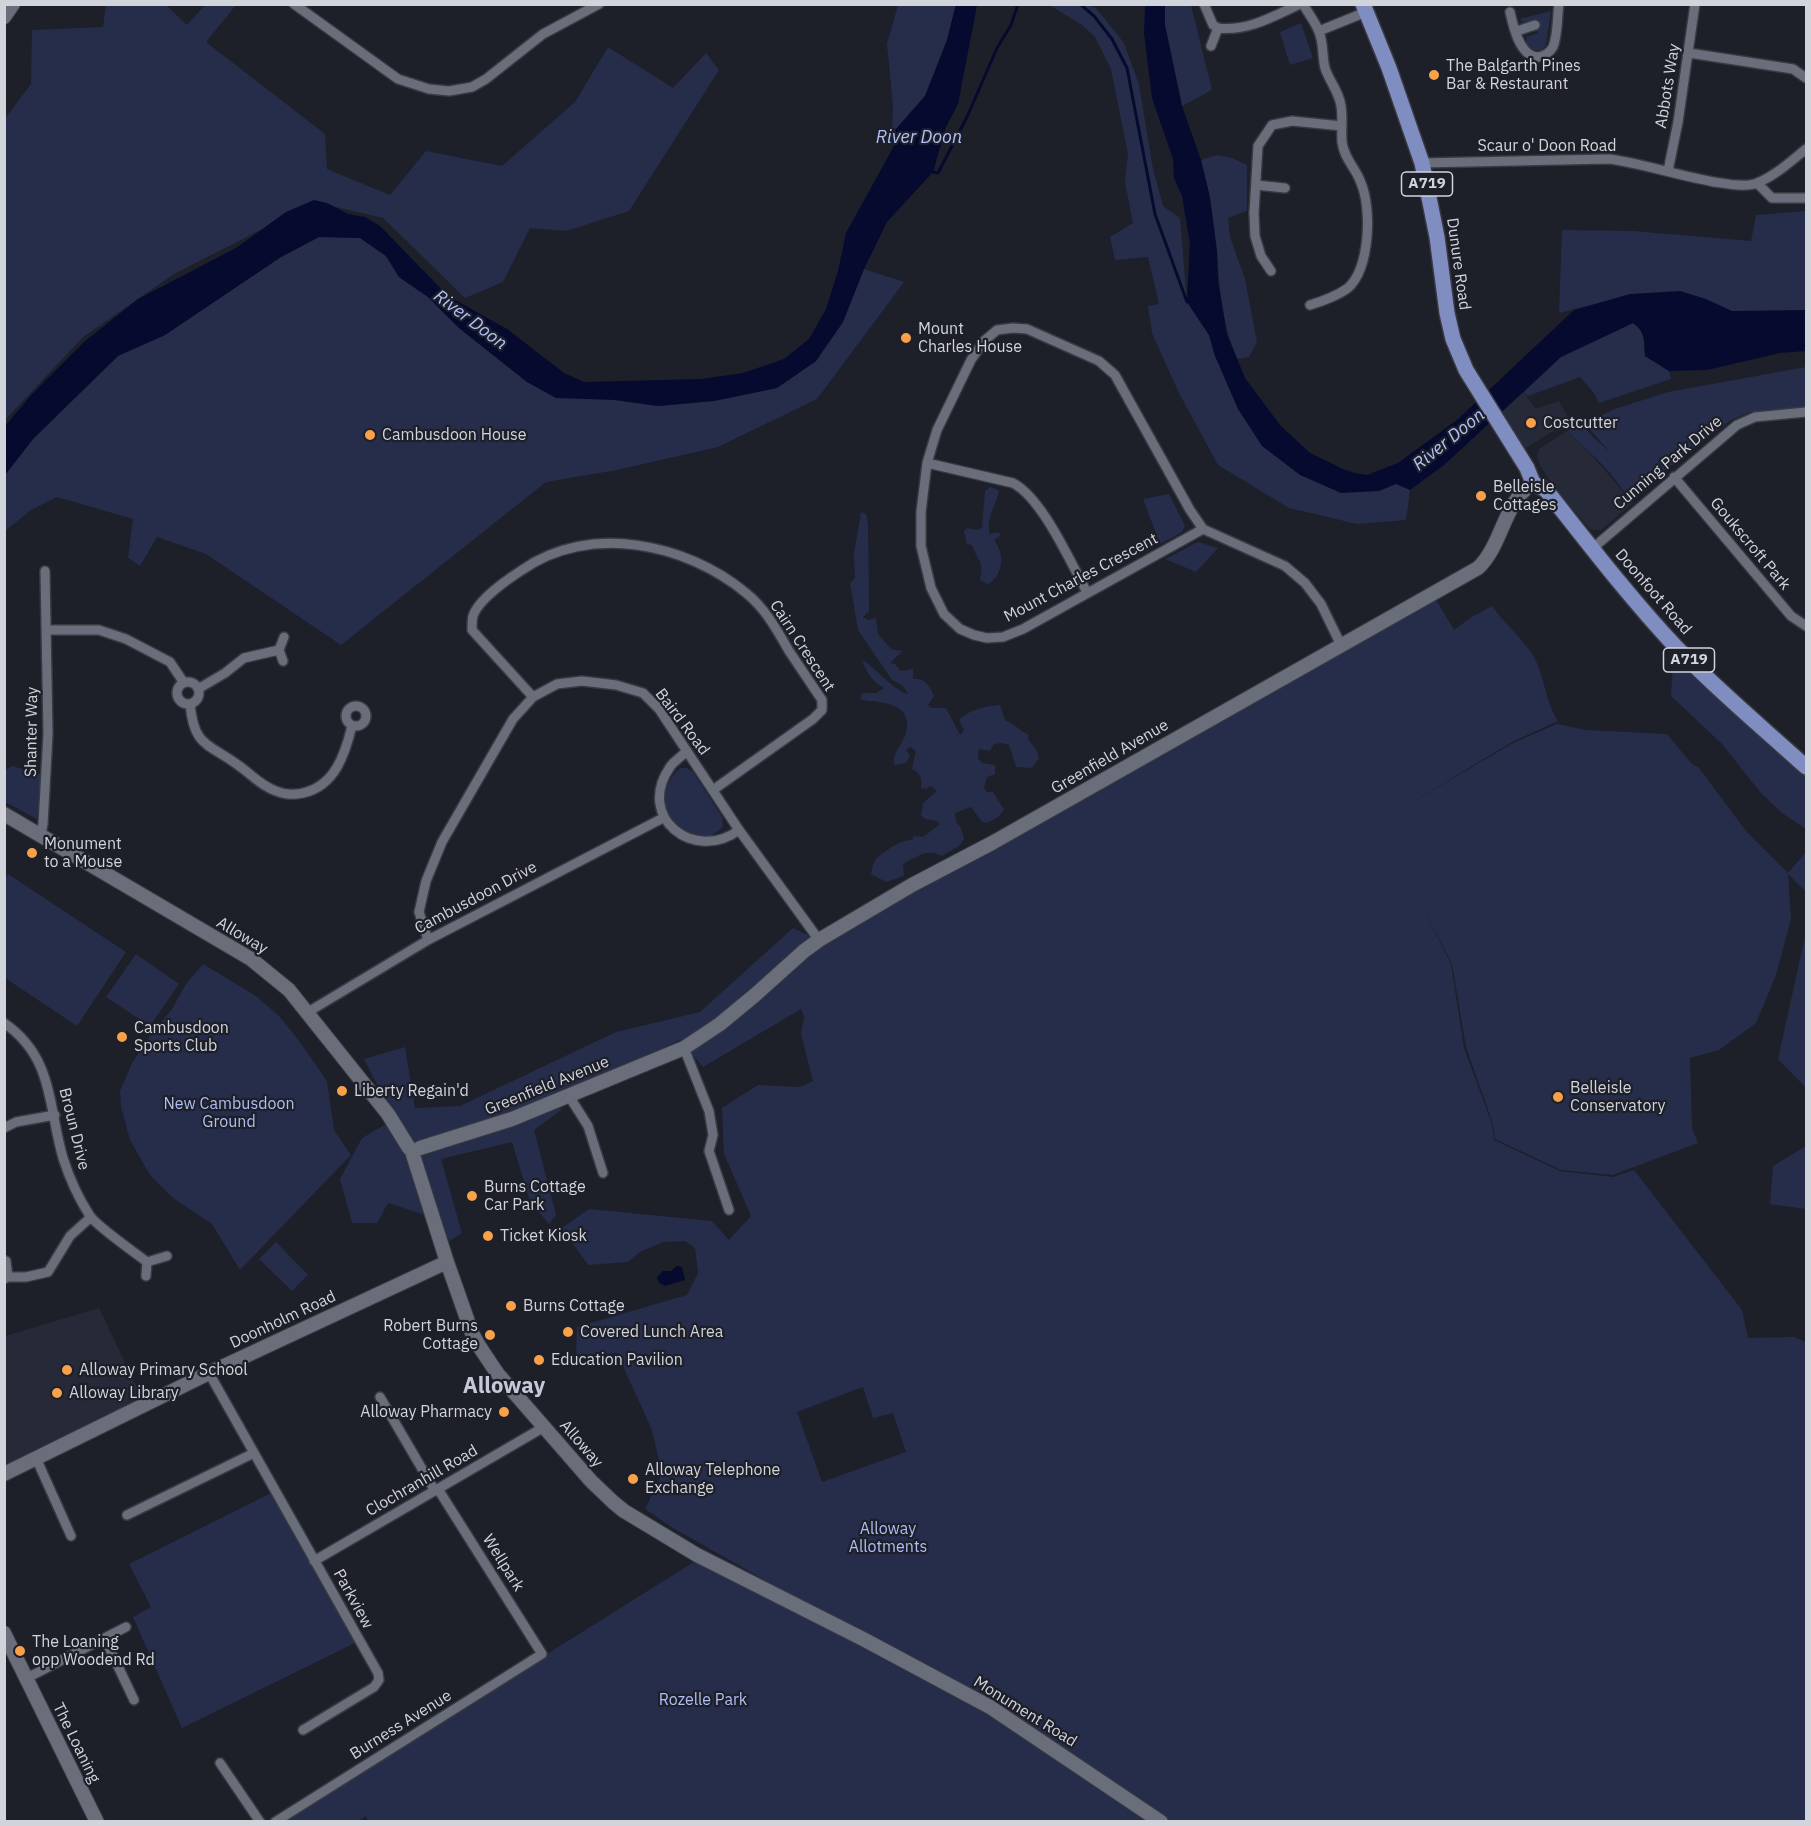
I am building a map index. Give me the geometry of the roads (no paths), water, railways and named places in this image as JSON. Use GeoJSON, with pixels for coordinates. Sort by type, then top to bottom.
{"type":"FeatureCollection","features":[{"type":"Feature","properties":{"kind":"main road","name":"Dunure Road"},"geometry":{"type":"LineString","coordinates":[[1365,8],[1389,68],[1422,163],[1437,237],[1447,314],[1453,339],[1466,370],[1527,468],[1533,483]]}},
{"type":"Feature","properties":{"kind":"main road","name":"Doonfoot Road"},"geometry":{"type":"LineString","coordinates":[[1533,483],[1546,490],[1675,646],[1806,767]]}},
{"type":"Feature","properties":{"kind":"street"},"geometry":{"type":"LineString","coordinates":[[4,16],[13,4]]}},
{"type":"Feature","properties":{"kind":"street"},"geometry":{"type":"LineString","coordinates":[[294,4],[398,79],[429,89],[449,91],[471,87],[486,79],[543,34],[599,4]]}},
{"type":"Feature","properties":{"kind":"street"},"geometry":{"type":"LineString","coordinates":[[1204,4],[1213,25],[1229,29],[1258,23],[1301,4],[1319,31],[1325,56],[1325,68],[1337,91],[1341,105],[1342,142],[1347,159],[1362,183],[1366,206],[1366,237],[1364,260],[1357,276],[1348,287],[1330,298],[1310,305]]}},
{"type":"Feature","properties":{"kind":"street"},"geometry":{"type":"LineString","coordinates":[[1510,12],[1525,52],[1530,56],[1545,55],[1552,47],[1559,4]]}},
{"type":"Feature","properties":{"kind":"street","name":"Abbots Way"},"geometry":{"type":"LineString","coordinates":[[1668,171],[1678,122],[1695,4]]}},
{"type":"Feature","properties":{"kind":"street"},"geometry":{"type":"LineString","coordinates":[[1319,31],[1365,8]]}},
{"type":"Feature","properties":{"kind":"street"},"geometry":{"type":"LineString","coordinates":[[1517,31],[1535,25]]}},
{"type":"Feature","properties":{"kind":"street"},"geometry":{"type":"LineString","coordinates":[[1211,46],[1218,27]]}},
{"type":"Feature","properties":{"kind":"street"},"geometry":{"type":"LineString","coordinates":[[1689,53],[1793,69],[1806,78]]}},
{"type":"Feature","properties":{"kind":"street"},"geometry":{"type":"LineString","coordinates":[[1271,271],[1261,256],[1255,236],[1258,146],[1272,125],[1292,121],[1342,126]]}},
{"type":"Feature","properties":{"kind":"street"},"geometry":{"type":"LineString","coordinates":[[1806,149],[1757,183],[1772,198],[1806,198]]}},
{"type":"Feature","properties":{"kind":"street","name":"Scaur o' Doon Road"},"geometry":{"type":"LineString","coordinates":[[1422,163],[1590,158],[1628,160],[1741,187],[1757,183]]}},
{"type":"Feature","properties":{"kind":"street"},"geometry":{"type":"LineString","coordinates":[[1256,185],[1285,188]]}},
{"type":"Feature","properties":{"kind":"street","name":"Mount Charles Crescent"},"geometry":{"type":"LineString","coordinates":[[1027,329],[1099,361],[1115,375],[1190,510],[1203,529],[1023,629],[1003,637],[987,638],[960,629],[944,614],[931,588],[921,546],[921,512],[927,463],[937,430],[971,360],[984,341],[997,330],[1027,329]]}},
{"type":"Feature","properties":{"kind":"street","name":"Cunning Park Drive"},"geometry":{"type":"LineString","coordinates":[[1593,548],[1737,425],[1755,417],[1806,412]]}},
{"type":"Feature","properties":{"kind":"street"},"geometry":{"type":"LineString","coordinates":[[927,463],[1013,483],[1023,488],[1041,509],[1087,592]]}},
{"type":"Feature","properties":{"kind":"street","name":"Goukscroft Park"},"geometry":{"type":"LineString","coordinates":[[1674,477],[1791,615],[1806,626]]}},
{"type":"Feature","properties":{"kind":"street","name":"Greenfield Avenue"},"geometry":{"type":"LineString","coordinates":[[414,1150],[501,1123],[684,1048],[720,1024],[819,940],[912,885],[992,843],[1478,568],[1487,560],[1493,549],[1507,513],[1522,490],[1533,483]]}},
{"type":"Feature","properties":{"kind":"street"},"geometry":{"type":"LineString","coordinates":[[1203,529],[1285,566],[1305,583],[1321,604],[1341,645]]}},
{"type":"Feature","properties":{"kind":"street","name":"Cairn Crescent"},"geometry":{"type":"LineString","coordinates":[[533,697],[472,630],[473,616],[479,605],[510,578],[539,558],[570,549],[614,543],[642,545],[680,555],[700,564],[746,593],[766,614],[822,700],[822,710],[813,719],[713,790]]}},
{"type":"Feature","properties":{"kind":"street","name":"Shanter Way"},"geometry":{"type":"LineString","coordinates":[[41,834],[48,734],[45,571]]}},
{"type":"Feature","properties":{"kind":"street"},"geometry":{"type":"LineString","coordinates":[[47,630],[99,630],[126,639],[170,662],[184,683]]}},
{"type":"Feature","properties":{"kind":"street"},"geometry":{"type":"LineString","coordinates":[[283,661],[279,650],[285,637]]}},
{"type":"Feature","properties":{"kind":"street"},"geometry":{"type":"LineString","coordinates":[[198,689],[225,673],[244,657],[279,650]]}},
{"type":"Feature","properties":{"kind":"street","name":"Baird Road"},"geometry":{"type":"LineString","coordinates":[[428,940],[419,912],[426,881],[442,842],[513,718],[533,697],[556,684],[582,681],[616,685],[643,693],[659,709],[739,830],[819,940]]}},
{"type":"Feature","properties":{"kind":"street"},"geometry":{"type":"LineString","coordinates":[[191,682],[198,689],[197,698],[190,704],[183,703],[177,696],[178,689],[184,683],[191,682]]}},
{"type":"Feature","properties":{"kind":"street"},"geometry":{"type":"LineString","coordinates":[[190,704],[195,730],[201,741],[232,760],[263,785],[277,792],[294,795],[310,791],[326,782],[333,774],[341,761],[352,726]]}},
{"type":"Feature","properties":{"kind":"street"},"geometry":{"type":"LineString","coordinates":[[687,751],[671,764],[663,778],[659,793],[663,818],[682,835],[698,840],[718,841],[739,830]]}},
{"type":"Feature","properties":{"kind":"street","name":"Alloway"},"geometry":{"type":"LineString","coordinates":[[4,814],[251,959],[289,990],[414,1150],[447,1262],[472,1333],[479,1346],[497,1373],[612,1502],[624,1512],[697,1555],[865,1640]]}},
{"type":"Feature","properties":{"kind":"street","name":"Cambusdoon Drive"},"geometry":{"type":"LineString","coordinates":[[308,1012],[428,940],[663,818]]}},
{"type":"Feature","properties":{"kind":"street","name":"Broun Drive"},"geometry":{"type":"LineString","coordinates":[[4,1023],[36,1053],[46,1080],[63,1157],[70,1177],[92,1218],[147,1262]]}},
{"type":"Feature","properties":{"kind":"street"},"geometry":{"type":"LineString","coordinates":[[684,1048],[710,1111],[712,1135],[709,1151],[729,1210]]}},
{"type":"Feature","properties":{"kind":"street"},"geometry":{"type":"LineString","coordinates":[[569,1096],[588,1126],[603,1173]]}},
{"type":"Feature","properties":{"kind":"street"},"geometry":{"type":"LineString","coordinates":[[4,1128],[16,1122],[55,1115]]}},
{"type":"Feature","properties":{"kind":"street"},"geometry":{"type":"LineString","coordinates":[[6,1261],[6,1278],[26,1277],[48,1272],[70,1236],[92,1218]]}},
{"type":"Feature","properties":{"kind":"street"},"geometry":{"type":"LineString","coordinates":[[146,1276],[147,1262],[167,1256]]}},
{"type":"Feature","properties":{"kind":"street","name":"Doonholm Road"},"geometry":{"type":"LineString","coordinates":[[4,1474],[209,1372],[447,1262]]}},
{"type":"Feature","properties":{"kind":"street","name":"Parkview"},"geometry":{"type":"LineString","coordinates":[[209,1372],[378,1673],[379,1680],[374,1687],[303,1730]]}},
{"type":"Feature","properties":{"kind":"street","name":"Wellpark"},"geometry":{"type":"LineString","coordinates":[[380,1397],[436,1490],[542,1654]]}},
{"type":"Feature","properties":{"kind":"street","name":"Clochranhill Road"},"geometry":{"type":"LineString","coordinates":[[314,1561],[544,1427]]}},
{"type":"Feature","properties":{"kind":"street"},"geometry":{"type":"LineString","coordinates":[[127,1515],[254,1453]]}},
{"type":"Feature","properties":{"kind":"street"},"geometry":{"type":"LineString","coordinates":[[36,1458],[71,1536]]}},
{"type":"Feature","properties":{"kind":"street"},"geometry":{"type":"LineString","coordinates":[[27,1678],[105,1640],[126,1627]]}},
{"type":"Feature","properties":{"kind":"street","name":"The Loaning"},"geometry":{"type":"LineString","coordinates":[[4,1633],[97,1821]]}},
{"type":"Feature","properties":{"kind":"street"},"geometry":{"type":"LineString","coordinates":[[105,1640],[134,1700]]}},
{"type":"Feature","properties":{"kind":"street","name":"Monument Road"},"geometry":{"type":"LineString","coordinates":[[865,1640],[990,1707],[1161,1821]]}},
{"type":"Feature","properties":{"kind":"street","name":"Burness Avenue"},"geometry":{"type":"LineString","coordinates":[[275,1821],[542,1654]]}},
{"type":"Feature","properties":{"kind":"street"},"geometry":{"type":"LineString","coordinates":[[220,1762],[260,1821]]}},
{"type":"Feature","properties":{"kind":"water","name":"River Doon"},"geometry":{"type":"Polygon","coordinates":[[[956,4],[977,5],[958,104],[946,127],[933,172],[887,222],[864,269],[843,322],[816,361],[777,388],[714,401],[658,406],[615,400],[556,398],[527,382],[459,328],[428,297],[399,277],[386,256],[360,238],[319,237],[281,257],[165,335],[118,356],[33,439],[5,475],[5,426],[33,393],[84,342],[138,299],[236,248],[286,212],[314,200],[327,203],[348,214],[365,217],[380,226],[448,296],[507,329],[564,373],[584,382],[701,379],[743,373],[784,359],[809,339],[826,309],[838,271],[846,233],[894,146],[896,129],[925,96],[947,40],[956,4]]]}},
{"type":"Feature","properties":{"kind":"water","name":"River Doon"},"geometry":{"type":"Polygon","coordinates":[[[1145,5],[1165,5],[1165,25],[1182,106],[1201,160],[1210,197],[1218,280],[1227,334],[1245,378],[1280,425],[1310,453],[1343,469],[1367,475],[1398,463],[1457,420],[1574,310],[1630,294],[1680,291],[1706,299],[1732,311],[1806,310],[1806,351],[1780,353],[1707,370],[1669,371],[1645,356],[1642,334],[1633,323],[1561,357],[1444,465],[1410,490],[1396,484],[1379,491],[1341,493],[1300,475],[1262,446],[1238,409],[1215,356],[1209,335],[1187,302],[1190,244],[1182,196],[1174,178],[1173,159],[1152,98],[1144,33],[1145,5]]]}},
{"type":"Feature","properties":{"kind":"water"},"geometry":{"type":"Polygon","coordinates":[[[677,1266],[682,1267],[685,1280],[665,1286],[659,1283],[657,1277],[663,1271],[671,1271],[677,1266]]]}},
{"type":"Feature","properties":{"kind":"waterway"},"geometry":{"type":"LineString","coordinates":[[933,172],[938,173],[967,117],[997,48],[1011,25],[1018,4]]}},
{"type":"Feature","properties":{"kind":"waterway"},"geometry":{"type":"LineString","coordinates":[[1080,4],[1094,16],[1112,39],[1127,68],[1155,214],[1187,302]]}},
{"type":"Feature","properties":{"kind":"place","name":"The Balgarth Pines Bar & Restaurant"},"geometry":{"type":"Point","coordinates":[1434,75]}},
{"type":"Feature","properties":{"kind":"place","name":"Mount Charles House"},"geometry":{"type":"Point","coordinates":[906,338]}},
{"type":"Feature","properties":{"kind":"place","name":"Costcutter"},"geometry":{"type":"Point","coordinates":[1531,423]}},
{"type":"Feature","properties":{"kind":"place","name":"Cambusdoon House"},"geometry":{"type":"Point","coordinates":[370,435]}},
{"type":"Feature","properties":{"kind":"place","name":"Belleisle Cottages"},"geometry":{"type":"Point","coordinates":[1481,496]}},
{"type":"Feature","properties":{"kind":"place","name":"Monument to a Mouse"},"geometry":{"type":"Point","coordinates":[32,853]}},
{"type":"Feature","properties":{"kind":"place","name":"Cambusdoon Sports Club"},"geometry":{"type":"Point","coordinates":[122,1037]}},
{"type":"Feature","properties":{"kind":"place","name":"Liberty Regain'd"},"geometry":{"type":"Point","coordinates":[342,1091]}},
{"type":"Feature","properties":{"kind":"place","name":"Belleisle Conservatory"},"geometry":{"type":"Point","coordinates":[1558,1097]}},
{"type":"Feature","properties":{"kind":"place","name":"Burns Cottage Car Park"},"geometry":{"type":"Point","coordinates":[472,1196]}},
{"type":"Feature","properties":{"kind":"place","name":"Ticket Kiosk"},"geometry":{"type":"Point","coordinates":[488,1236]}},
{"type":"Feature","properties":{"kind":"place","name":"Burns Cottage"},"geometry":{"type":"Point","coordinates":[511,1306]}},
{"type":"Feature","properties":{"kind":"place","name":"Covered Lunch Area"},"geometry":{"type":"Point","coordinates":[568,1332]}},
{"type":"Feature","properties":{"kind":"place","name":"Robert Burns Cottage"},"geometry":{"type":"Point","coordinates":[490,1335]}},
{"type":"Feature","properties":{"kind":"place","name":"Education Pavilion"},"geometry":{"type":"Point","coordinates":[539,1360]}},
{"type":"Feature","properties":{"kind":"place","name":"Alloway Primary School"},"geometry":{"type":"Point","coordinates":[67,1370]}},
{"type":"Feature","properties":{"kind":"place","name":"Alloway Library"},"geometry":{"type":"Point","coordinates":[57,1393]}},
{"type":"Feature","properties":{"kind":"place","name":"Alloway Pharmacy"},"geometry":{"type":"Point","coordinates":[504,1412]}},
{"type":"Feature","properties":{"kind":"place","name":"Alloway Telephone Exchange"},"geometry":{"type":"Point","coordinates":[633,1479]}},
{"type":"Feature","properties":{"kind":"place","name":"The Loaning opp Woodend Rd"},"geometry":{"type":"Point","coordinates":[20,1651]}},
{"type":"Feature","properties":{"kind":"district","name":"Alloway"},"geometry":{"type":"Point","coordinates":[504,1387]}},
{"type":"Feature","properties":{"kind":"park label","name":"New Cambusdoon Ground"},"geometry":{"type":"Point","coordinates":[229,1113]}},
{"type":"Feature","properties":{"kind":"park label","name":"Alloway Allotments"},"geometry":{"type":"Point","coordinates":[888,1538]}},
{"type":"Feature","properties":{"kind":"park label","name":"Rozelle Park"},"geometry":{"type":"Point","coordinates":[703,1700]}}]}
